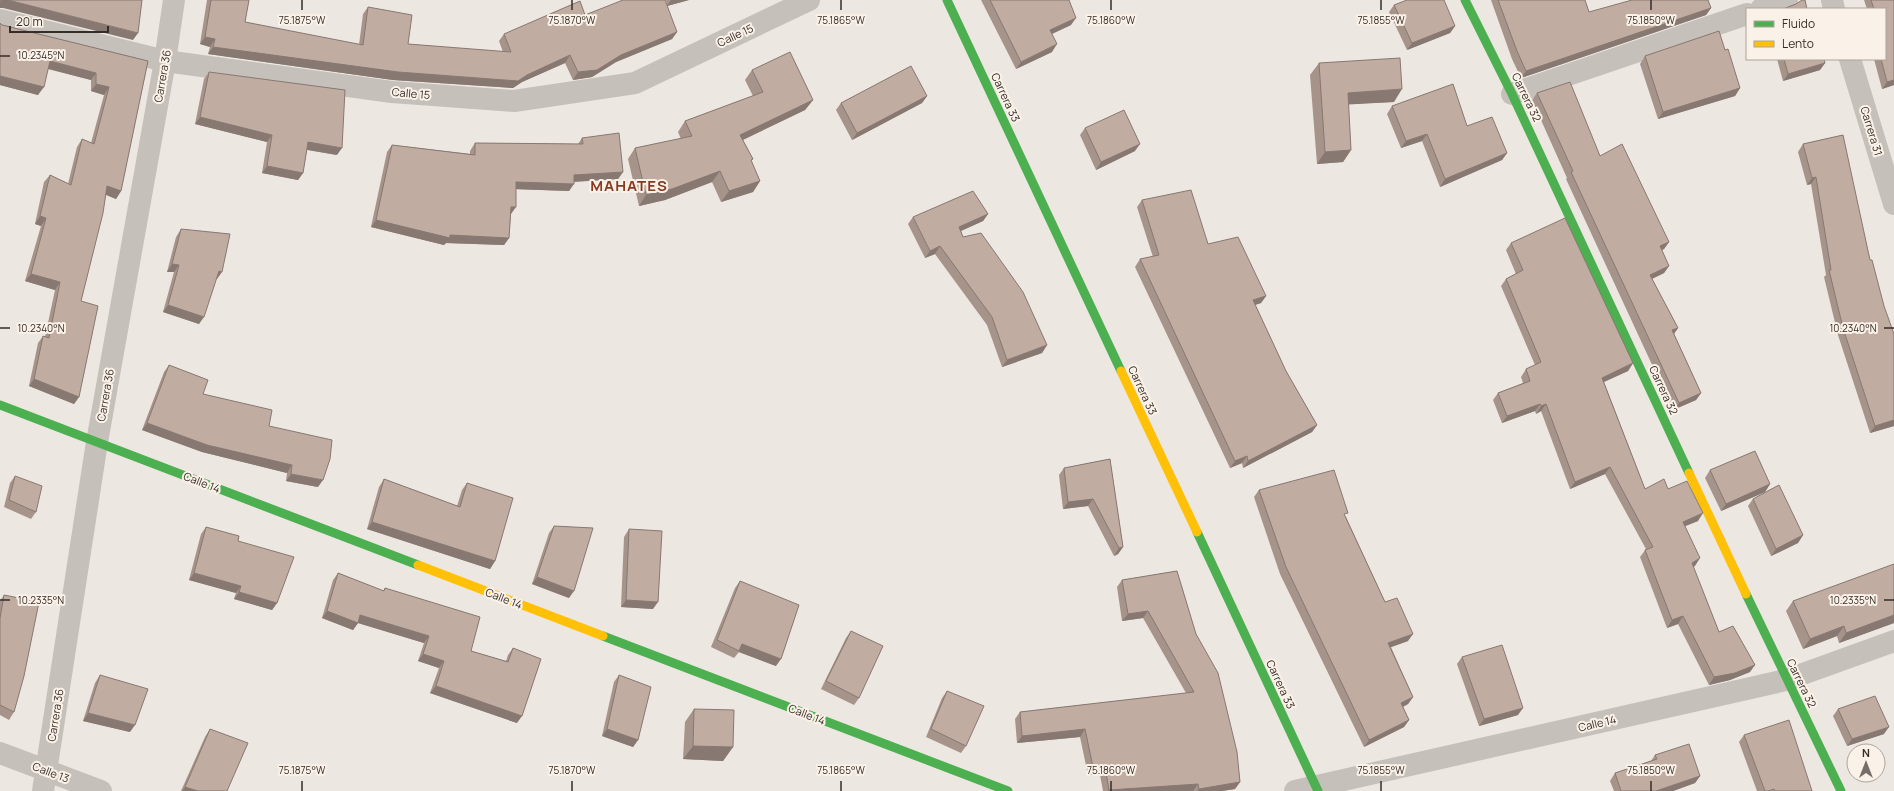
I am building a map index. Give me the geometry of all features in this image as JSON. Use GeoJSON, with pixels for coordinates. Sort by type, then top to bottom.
{"type":"FeatureCollection","features":[{"type":"Feature","properties":{"kind":"street","name":"Carrera 36"},"geometry":{"type":"LineString","coordinates":[[43,791],[97,442],[174,0]]}},
{"type":"Feature","properties":{"kind":"street","name":"Calle 15"},"geometry":{"type":"LineString","coordinates":[[0,20],[164,61],[392,92],[514,100],[635,82],[809,0]]}},
{"type":"Feature","properties":{"kind":"street","name":"Carrera 33"},"geometry":{"type":"LineString","coordinates":[[946,0],[1318,789]]}},
{"type":"Feature","properties":{"kind":"street","name":"Carrera 32"},"geometry":{"type":"LineString","coordinates":[[1465,0],[1512,94],[1786,680],[1841,791]]}},
{"type":"Feature","properties":{"kind":"street"},"geometry":{"type":"LineString","coordinates":[[1764,8],[1787,0]]}},
{"type":"Feature","properties":{"kind":"street"},"geometry":{"type":"LineString","coordinates":[[1512,94],[1746,14]]}},
{"type":"Feature","properties":{"kind":"street","name":"Carrera 31"},"geometry":{"type":"LineString","coordinates":[[1850,60],[1894,204]]}},
{"type":"Feature","properties":{"kind":"street","name":"Calle 14"},"geometry":{"type":"LineString","coordinates":[[0,405],[1008,791]]}},
{"type":"Feature","properties":{"kind":"street","name":"Calle 14"},"geometry":{"type":"LineString","coordinates":[[1295,791],[1318,789],[1786,680],[1894,641]]}},
{"type":"Feature","properties":{"kind":"street","name":"Calle 13"},"geometry":{"type":"LineString","coordinates":[[0,753],[101,791]]}},
{"type":"Feature","properties":{"kind":"building"},"geometry":{"type":"Polygon","coordinates":[[[8,0],[142,0],[138,33],[8,0]]]}},
{"type":"Feature","properties":{"kind":"building"},"geometry":{"type":"Polygon","coordinates":[[[211,0],[249,0],[245,22],[363,45],[368,7],[412,15],[408,44],[511,52],[504,34],[580,1],[585,15],[623,0],[665,0],[677,32],[621,55],[597,70],[578,72],[570,55],[527,75],[518,81],[398,72],[213,47],[215,39],[205,37],[211,0]]]}},
{"type":"Feature","properties":{"kind":"building"},"geometry":{"type":"Polygon","coordinates":[[[990,0],[1069,0],[1076,18],[1050,30],[1057,44],[1021,62],[990,0]]]}},
{"type":"Feature","properties":{"kind":"building"},"geometry":{"type":"Polygon","coordinates":[[[1407,0],[1444,0],[1455,26],[1412,43],[1394,5],[1407,0]]]}},
{"type":"Feature","properties":{"kind":"building"},"geometry":{"type":"Polygon","coordinates":[[[1498,0],[1585,0],[1589,12],[1632,0],[1708,0],[1711,8],[1526,71],[1498,0]]]}},
{"type":"Feature","properties":{"kind":"building"},"geometry":{"type":"Polygon","coordinates":[[[1802,0],[1805,0],[1807,8],[1786,8],[1802,0]]]}},
{"type":"Feature","properties":{"kind":"building"},"geometry":{"type":"Polygon","coordinates":[[[1871,0],[1894,0],[1894,80],[1887,82],[1881,60],[1886,60],[1886,8],[1874,8],[1871,0]]]}},
{"type":"Feature","properties":{"kind":"building"},"geometry":{"type":"Polygon","coordinates":[[[0,23],[2,25],[148,61],[121,191],[107,186],[103,213],[81,301],[98,306],[79,397],[34,379],[43,336],[49,338],[60,282],[31,274],[46,218],[40,216],[50,175],[71,185],[82,139],[94,144],[109,87],[96,84],[96,73],[50,61],[44,87],[0,76],[0,23]]]}},
{"type":"Feature","properties":{"kind":"building"},"geometry":{"type":"Polygon","coordinates":[[[1719,31],[1725,50],[1728,49],[1740,88],[1663,112],[1645,56],[1719,31]]]}},
{"type":"Feature","properties":{"kind":"building"},"geometry":{"type":"Polygon","coordinates":[[[790,52],[813,100],[740,135],[753,159],[751,160],[760,181],[729,191],[720,171],[672,189],[646,195],[635,148],[692,136],[685,121],[763,92],[752,70],[790,52]]]}},
{"type":"Feature","properties":{"kind":"building"},"geometry":{"type":"Polygon","coordinates":[[[1400,58],[1402,89],[1348,93],[1351,150],[1325,152],[1319,63],[1400,58]]]}},
{"type":"Feature","properties":{"kind":"building"},"geometry":{"type":"Polygon","coordinates":[[[1784,60],[1824,60],[1825,63],[1788,74],[1784,60]]]}},
{"type":"Feature","properties":{"kind":"building"},"geometry":{"type":"Polygon","coordinates":[[[911,66],[927,96],[857,133],[841,103],[911,66]]]}},
{"type":"Feature","properties":{"kind":"building"},"geometry":{"type":"Polygon","coordinates":[[[209,72],[345,90],[342,148],[308,142],[303,173],[267,166],[272,135],[200,117],[209,72]]]}},
{"type":"Feature","properties":{"kind":"building"},"geometry":{"type":"Polygon","coordinates":[[[1570,82],[1600,156],[1622,144],[1669,242],[1660,246],[1669,266],[1650,275],[1678,328],[1672,330],[1701,393],[1679,403],[1571,172],[1573,171],[1537,93],[1570,82]]]}},
{"type":"Feature","properties":{"kind":"building"},"geometry":{"type":"Polygon","coordinates":[[[1453,84],[1467,126],[1492,117],[1507,153],[1445,179],[1427,134],[1406,141],[1392,106],[1453,84]]]}},
{"type":"Feature","properties":{"kind":"building"},"geometry":{"type":"Polygon","coordinates":[[[1124,110],[1140,144],[1101,162],[1085,128],[1124,110]]]}},
{"type":"Feature","properties":{"kind":"building"},"geometry":{"type":"Polygon","coordinates":[[[619,133],[623,172],[574,175],[574,184],[516,182],[516,207],[511,207],[509,238],[450,235],[450,238],[376,220],[392,145],[475,155],[475,143],[583,144],[582,138],[619,133]]]}},
{"type":"Feature","properties":{"kind":"building"},"geometry":{"type":"Polygon","coordinates":[[[1843,135],[1870,260],[1872,260],[1884,306],[1894,334],[1894,420],[1875,426],[1843,328],[1829,270],[1831,270],[1816,177],[1812,178],[1803,144],[1843,135]]]}},
{"type":"Feature","properties":{"kind":"building"},"geometry":{"type":"Polygon","coordinates":[[[1191,190],[1208,244],[1238,237],[1266,296],[1253,300],[1286,371],[1317,425],[1248,461],[1247,456],[1235,461],[1140,259],[1159,255],[1142,200],[1191,190]]]}},
{"type":"Feature","properties":{"kind":"building"},"geometry":{"type":"Polygon","coordinates":[[[973,191],[988,214],[959,227],[963,237],[981,233],[1023,292],[1047,345],[1007,360],[992,317],[940,246],[930,251],[913,217],[973,191]]]}},
{"type":"Feature","properties":{"kind":"building"},"geometry":{"type":"Polygon","coordinates":[[[1565,218],[1633,363],[1602,378],[1645,489],[1664,479],[1668,489],[1687,481],[1703,513],[1683,522],[1700,558],[1692,563],[1719,632],[1733,626],[1755,665],[1735,673],[1714,677],[1683,616],[1672,620],[1645,550],[1653,547],[1610,467],[1575,482],[1546,404],[1541,406],[1540,404],[1507,416],[1498,393],[1530,381],[1526,369],[1541,362],[1506,279],[1523,270],[1511,243],[1565,218]]]}},
{"type":"Feature","properties":{"kind":"building"},"geometry":{"type":"Polygon","coordinates":[[[181,229],[230,234],[222,272],[219,271],[204,317],[168,305],[179,265],[172,264],[181,229]]]}},
{"type":"Feature","properties":{"kind":"building"},"geometry":{"type":"Polygon","coordinates":[[[169,365],[208,380],[203,394],[272,410],[269,426],[332,440],[330,459],[323,480],[291,474],[292,465],[207,445],[147,423],[169,365]]]}},
{"type":"Feature","properties":{"kind":"building"},"geometry":{"type":"Polygon","coordinates":[[[1755,451],[1770,484],[1726,504],[1710,470],[1755,451]]]}},
{"type":"Feature","properties":{"kind":"building"},"geometry":{"type":"Polygon","coordinates":[[[1110,459],[1123,547],[1119,548],[1093,499],[1068,502],[1064,468],[1110,459]]]}},
{"type":"Feature","properties":{"kind":"building"},"geometry":{"type":"Polygon","coordinates":[[[1334,470],[1348,513],[1344,514],[1385,602],[1397,598],[1413,634],[1388,643],[1413,697],[1401,703],[1409,720],[1369,740],[1286,567],[1259,490],[1334,470]]]}},
{"type":"Feature","properties":{"kind":"building"},"geometry":{"type":"Polygon","coordinates":[[[15,476],[42,486],[36,512],[9,500],[15,476]]]}},
{"type":"Feature","properties":{"kind":"building"},"geometry":{"type":"Polygon","coordinates":[[[384,479],[460,507],[467,483],[513,498],[495,561],[372,522],[384,479]]]}},
{"type":"Feature","properties":{"kind":"building"},"geometry":{"type":"Polygon","coordinates":[[[1779,485],[1803,535],[1776,549],[1753,499],[1779,485]]]}},
{"type":"Feature","properties":{"kind":"building"},"geometry":{"type":"Polygon","coordinates":[[[554,526],[593,528],[574,591],[537,577],[554,526]]]}},
{"type":"Feature","properties":{"kind":"building"},"geometry":{"type":"Polygon","coordinates":[[[206,527],[239,536],[238,541],[294,557],[277,603],[239,592],[241,586],[194,573],[206,527]]]}},
{"type":"Feature","properties":{"kind":"building"},"geometry":{"type":"Polygon","coordinates":[[[629,529],[662,531],[658,602],[626,600],[629,529]]]}},
{"type":"Feature","properties":{"kind":"building"},"geometry":{"type":"Polygon","coordinates":[[[1894,564],[1894,615],[1846,633],[1844,626],[1810,639],[1793,601],[1894,564]]]}},
{"type":"Feature","properties":{"kind":"building"},"geometry":{"type":"Polygon","coordinates":[[[1177,571],[1196,634],[1218,673],[1237,752],[1240,782],[1199,789],[1198,784],[1109,790],[1105,767],[1093,767],[1085,729],[1022,736],[1020,712],[1194,692],[1148,611],[1128,614],[1122,580],[1177,571]]]}},
{"type":"Feature","properties":{"kind":"building"},"geometry":{"type":"Polygon","coordinates":[[[338,573],[384,591],[385,588],[480,617],[471,651],[508,662],[513,648],[541,659],[522,716],[436,686],[444,661],[423,654],[429,636],[360,615],[358,623],[327,611],[338,573]]]}},
{"type":"Feature","properties":{"kind":"building"},"geometry":{"type":"Polygon","coordinates":[[[740,581],[799,605],[781,659],[742,644],[739,651],[717,640],[740,581]]]}},
{"type":"Feature","properties":{"kind":"building"},"geometry":{"type":"Polygon","coordinates":[[[4,595],[39,602],[24,676],[14,712],[0,705],[0,618],[4,595]]]}},
{"type":"Feature","properties":{"kind":"building"},"geometry":{"type":"Polygon","coordinates":[[[851,631],[883,646],[859,698],[826,681],[851,631]]]}},
{"type":"Feature","properties":{"kind":"building"},"geometry":{"type":"Polygon","coordinates":[[[1502,645],[1523,708],[1484,719],[1462,657],[1502,645]]]}},
{"type":"Feature","properties":{"kind":"building"},"geometry":{"type":"Polygon","coordinates":[[[100,675],[148,689],[135,725],[88,713],[100,675]]]}},
{"type":"Feature","properties":{"kind":"building"},"geometry":{"type":"Polygon","coordinates":[[[619,675],[651,687],[638,740],[607,729],[619,675]]]}},
{"type":"Feature","properties":{"kind":"building"},"geometry":{"type":"Polygon","coordinates":[[[947,691],[984,706],[966,746],[931,729],[947,691]]]}},
{"type":"Feature","properties":{"kind":"building"},"geometry":{"type":"Polygon","coordinates":[[[1875,696],[1889,727],[1852,739],[1838,709],[1875,696]]]}},
{"type":"Feature","properties":{"kind":"building"},"geometry":{"type":"Polygon","coordinates":[[[694,709],[734,710],[733,747],[693,746],[694,709]]]}},
{"type":"Feature","properties":{"kind":"building"},"geometry":{"type":"Polygon","coordinates":[[[1789,720],[1812,791],[1775,791],[1774,789],[1765,791],[1744,735],[1789,720]]]}},
{"type":"Feature","properties":{"kind":"building"},"geometry":{"type":"Polygon","coordinates":[[[210,729],[248,743],[227,791],[198,791],[185,787],[210,729]]]}},
{"type":"Feature","properties":{"kind":"building"},"geometry":{"type":"Polygon","coordinates":[[[1689,744],[1700,776],[1656,791],[1621,791],[1615,773],[1657,759],[1655,755],[1689,744]]]}},
{"type":"Feature","properties":{"kind":"traffic: fast"},"geometry":{"type":"LineString","coordinates":[[947,0],[1121,371]]}},
{"type":"Feature","properties":{"kind":"traffic: fast"},"geometry":{"type":"LineString","coordinates":[[1465,0],[1512,94],[1689,473]]}},
{"type":"Feature","properties":{"kind":"traffic: fast"},"geometry":{"type":"LineString","coordinates":[[0,405],[418,565]]}},
{"type":"Feature","properties":{"kind":"traffic: fast"},"geometry":{"type":"LineString","coordinates":[[1197,532],[1318,791]]}},
{"type":"Feature","properties":{"kind":"traffic: fast"},"geometry":{"type":"LineString","coordinates":[[1746,594],[1841,791]]}},
{"type":"Feature","properties":{"kind":"traffic: fast"},"geometry":{"type":"LineString","coordinates":[[603,636],[1008,791]]}},
{"type":"Feature","properties":{"kind":"traffic: slow"},"geometry":{"type":"LineString","coordinates":[[1121,371],[1197,532]]}},
{"type":"Feature","properties":{"kind":"traffic: slow"},"geometry":{"type":"LineString","coordinates":[[1689,473],[1746,594]]}},
{"type":"Feature","properties":{"kind":"traffic: slow"},"geometry":{"type":"LineString","coordinates":[[418,565],[603,636]]}},
{"type":"Feature","properties":{"kind":"district","name":"MAHATES"},"geometry":{"type":"Point","coordinates":[629,185]}}]}
